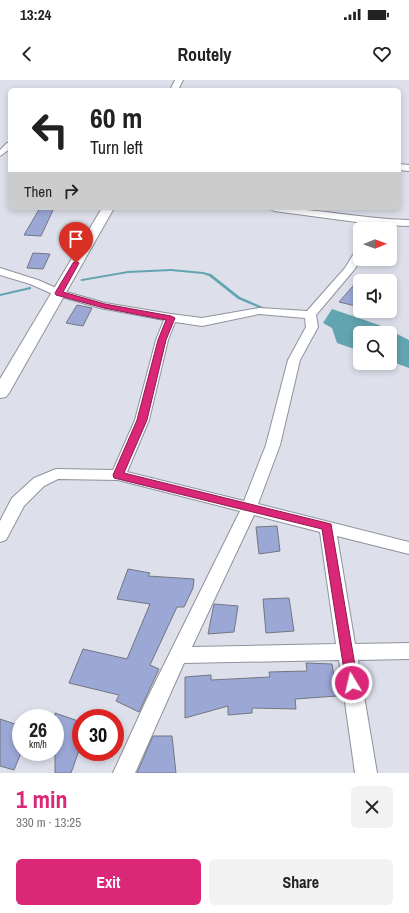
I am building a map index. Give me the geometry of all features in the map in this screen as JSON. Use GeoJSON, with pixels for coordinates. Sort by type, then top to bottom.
{"type":"FeatureCollection","features":[{"type":"Feature","properties":{"kind":"street"},"geometry":{"type":"LineString","coordinates":[[0,154],[8,147]]}},
{"type":"Feature","properties":{"kind":"street"},"geometry":{"type":"LineString","coordinates":[[0,393],[107,210]]}},
{"type":"Feature","properties":{"kind":"street"},"geometry":{"type":"LineString","coordinates":[[289,210],[377,222]]}},
{"type":"Feature","properties":{"kind":"street"},"geometry":{"type":"LineString","coordinates":[[397,223],[409,223]]}},
{"type":"Feature","properties":{"kind":"street"},"geometry":{"type":"LineString","coordinates":[[124,773],[152,710],[180,655],[249,508],[273,445],[294,360],[312,327],[310,316],[353,262]]}},
{"type":"Feature","properties":{"kind":"street"},"geometry":{"type":"LineString","coordinates":[[0,271],[34,282],[59,293],[104,306],[171,318],[202,322],[259,311],[310,316]]}},
{"type":"Feature","properties":{"kind":"street"},"geometry":{"type":"LineString","coordinates":[[118,475],[142,420],[162,340],[171,318]]}},
{"type":"Feature","properties":{"kind":"street"},"geometry":{"type":"LineString","coordinates":[[0,536],[18,502],[39,482],[56,474],[118,475],[409,548]]}},
{"type":"Feature","properties":{"kind":"street"},"geometry":{"type":"LineString","coordinates":[[327,527],[366,773]]}},
{"type":"Feature","properties":{"kind":"street"},"geometry":{"type":"LineString","coordinates":[[180,655],[409,651]]}},
{"type":"Feature","properties":{"kind":"water"},"geometry":{"type":"Polygon","coordinates":[[[332,309],[353,316],[353,318],[358,318],[381,326],[353,326],[353,349],[337,343],[332,328],[323,323],[332,309]]]}},
{"type":"Feature","properties":{"kind":"water"},"geometry":{"type":"Polygon","coordinates":[[[397,334],[409,340],[409,368],[397,364],[397,334]]]}},
{"type":"Feature","properties":{"kind":"building"},"geometry":{"type":"Polygon","coordinates":[[[39,210],[53,210],[41,236],[24,235],[39,210]]]}},
{"type":"Feature","properties":{"kind":"building"},"geometry":{"type":"Polygon","coordinates":[[[33,253],[50,254],[43,269],[27,268],[33,253]]]}},
{"type":"Feature","properties":{"kind":"building"},"geometry":{"type":"Polygon","coordinates":[[[353,286],[353,305],[339,302],[353,286]]]}},
{"type":"Feature","properties":{"kind":"building"},"geometry":{"type":"Polygon","coordinates":[[[77,305],[92,308],[83,326],[66,323],[77,305]]]}},
{"type":"Feature","properties":{"kind":"building"},"geometry":{"type":"Polygon","coordinates":[[[277,526],[280,551],[259,554],[256,527],[277,526]]]}},
{"type":"Feature","properties":{"kind":"building"},"geometry":{"type":"Polygon","coordinates":[[[128,569],[150,573],[148,576],[194,579],[193,588],[184,607],[177,607],[150,665],[159,669],[139,712],[116,701],[119,695],[69,683],[83,649],[127,659],[150,604],[117,599],[128,569]]]}},
{"type":"Feature","properties":{"kind":"building"},"geometry":{"type":"Polygon","coordinates":[[[289,598],[294,631],[266,633],[263,599],[289,598]]]}},
{"type":"Feature","properties":{"kind":"building"},"geometry":{"type":"Polygon","coordinates":[[[214,604],[238,606],[234,632],[208,634],[214,604]]]}},
{"type":"Feature","properties":{"kind":"building"},"geometry":{"type":"Polygon","coordinates":[[[306,663],[332,664],[337,696],[295,699],[296,709],[252,708],[252,713],[228,715],[228,706],[185,718],[185,677],[211,675],[211,680],[270,677],[269,672],[307,671],[306,663]]]}},
{"type":"Feature","properties":{"kind":"building"},"geometry":{"type":"Polygon","coordinates":[[[64,716],[72,719],[72,761],[75,761],[71,773],[55,773],[55,761],[64,761],[64,716]]]}},
{"type":"Feature","properties":{"kind":"building"},"geometry":{"type":"Polygon","coordinates":[[[0,719],[12,723],[12,761],[18,761],[14,770],[0,766],[0,719]]]}},
{"type":"Feature","properties":{"kind":"building"},"geometry":{"type":"Polygon","coordinates":[[[153,736],[172,736],[176,773],[137,773],[153,736]]]}},
{"type":"Feature","properties":{"kind":"waterway"},"geometry":{"type":"LineString","coordinates":[[82,280],[128,272],[171,270],[203,273],[210,275],[239,298],[263,308]]}},
{"type":"Feature","properties":{"kind":"waterway"},"geometry":{"type":"LineString","coordinates":[[0,295],[30,288]]}},
{"type":"Feature","properties":{"kind":"route"},"geometry":{"type":"LineString","coordinates":[[76,263],[59,293],[104,306],[171,318],[162,340],[142,420],[118,475],[327,527],[352,683]]}}]}
